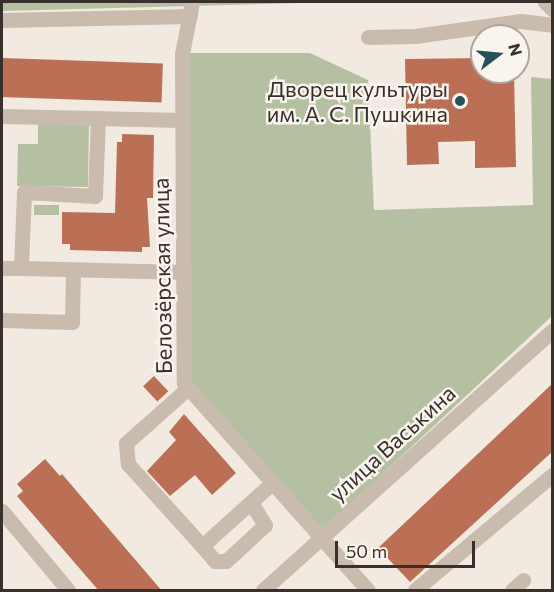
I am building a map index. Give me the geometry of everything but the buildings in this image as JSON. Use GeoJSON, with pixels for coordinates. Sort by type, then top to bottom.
{"type":"FeatureCollection","features":[{"type":"Feature","properties":{"kind":"street"},"geometry":{"type":"LineString","coordinates":[[545,2],[552,9]]}},
{"type":"Feature","properties":{"kind":"street"},"geometry":{"type":"LineString","coordinates":[[2,20],[191,9]]}},
{"type":"Feature","properties":{"kind":"street","name":"Белозёрская улица"},"geometry":{"type":"LineString","coordinates":[[191,9],[182,54],[184,383],[368,591]]}},
{"type":"Feature","properties":{"kind":"street"},"geometry":{"type":"LineString","coordinates":[[368,37],[415,36],[521,21],[552,25]]}},
{"type":"Feature","properties":{"kind":"street"},"geometry":{"type":"LineString","coordinates":[[2,116],[182,120]]}},
{"type":"Feature","properties":{"kind":"street"},"geometry":{"type":"LineString","coordinates":[[21,268],[24,192],[95,195],[98,118]]}},
{"type":"Feature","properties":{"kind":"street"},"geometry":{"type":"LineString","coordinates":[[2,268],[184,272]]}},
{"type":"Feature","properties":{"kind":"street"},"geometry":{"type":"LineString","coordinates":[[2,320],[72,322],[73,270]]}},
{"type":"Feature","properties":{"kind":"street","name":"улица Васькина"},"geometry":{"type":"LineString","coordinates":[[262,591],[552,331]]}},
{"type":"Feature","properties":{"kind":"street"},"geometry":{"type":"LineString","coordinates":[[188,387],[125,447],[128,464],[219,563],[241,548],[265,525],[251,503]]}},
{"type":"Feature","properties":{"kind":"street"},"geometry":{"type":"LineString","coordinates":[[415,591],[552,475]]}},
{"type":"Feature","properties":{"kind":"street"},"geometry":{"type":"LineString","coordinates":[[202,546],[272,483]]}},
{"type":"Feature","properties":{"kind":"street"},"geometry":{"type":"LineString","coordinates":[[2,512],[68,591]]}},
{"type":"Feature","properties":{"kind":"green space"},"geometry":{"type":"Polygon","coordinates":[[[2,2],[335,2],[2,11],[2,2]]]}},
{"type":"Feature","properties":{"kind":"green space"},"geometry":{"type":"Polygon","coordinates":[[[185,53],[310,53],[368,80],[374,210],[533,205],[531,77],[552,79],[552,316],[319,533],[191,389],[185,53]]]}},
{"type":"Feature","properties":{"kind":"green space"},"geometry":{"type":"Polygon","coordinates":[[[38,122],[89,123],[88,187],[17,186],[18,144],[38,144],[38,122]]]}},
{"type":"Feature","properties":{"kind":"green space"},"geometry":{"type":"Polygon","coordinates":[[[34,205],[59,205],[59,215],[34,215],[34,205]]]}},
{"type":"Feature","properties":{"kind":"place","name":"Дворец культуры им. А. С. Пушкина"},"geometry":{"type":"Point","coordinates":[460,101]}}]}
